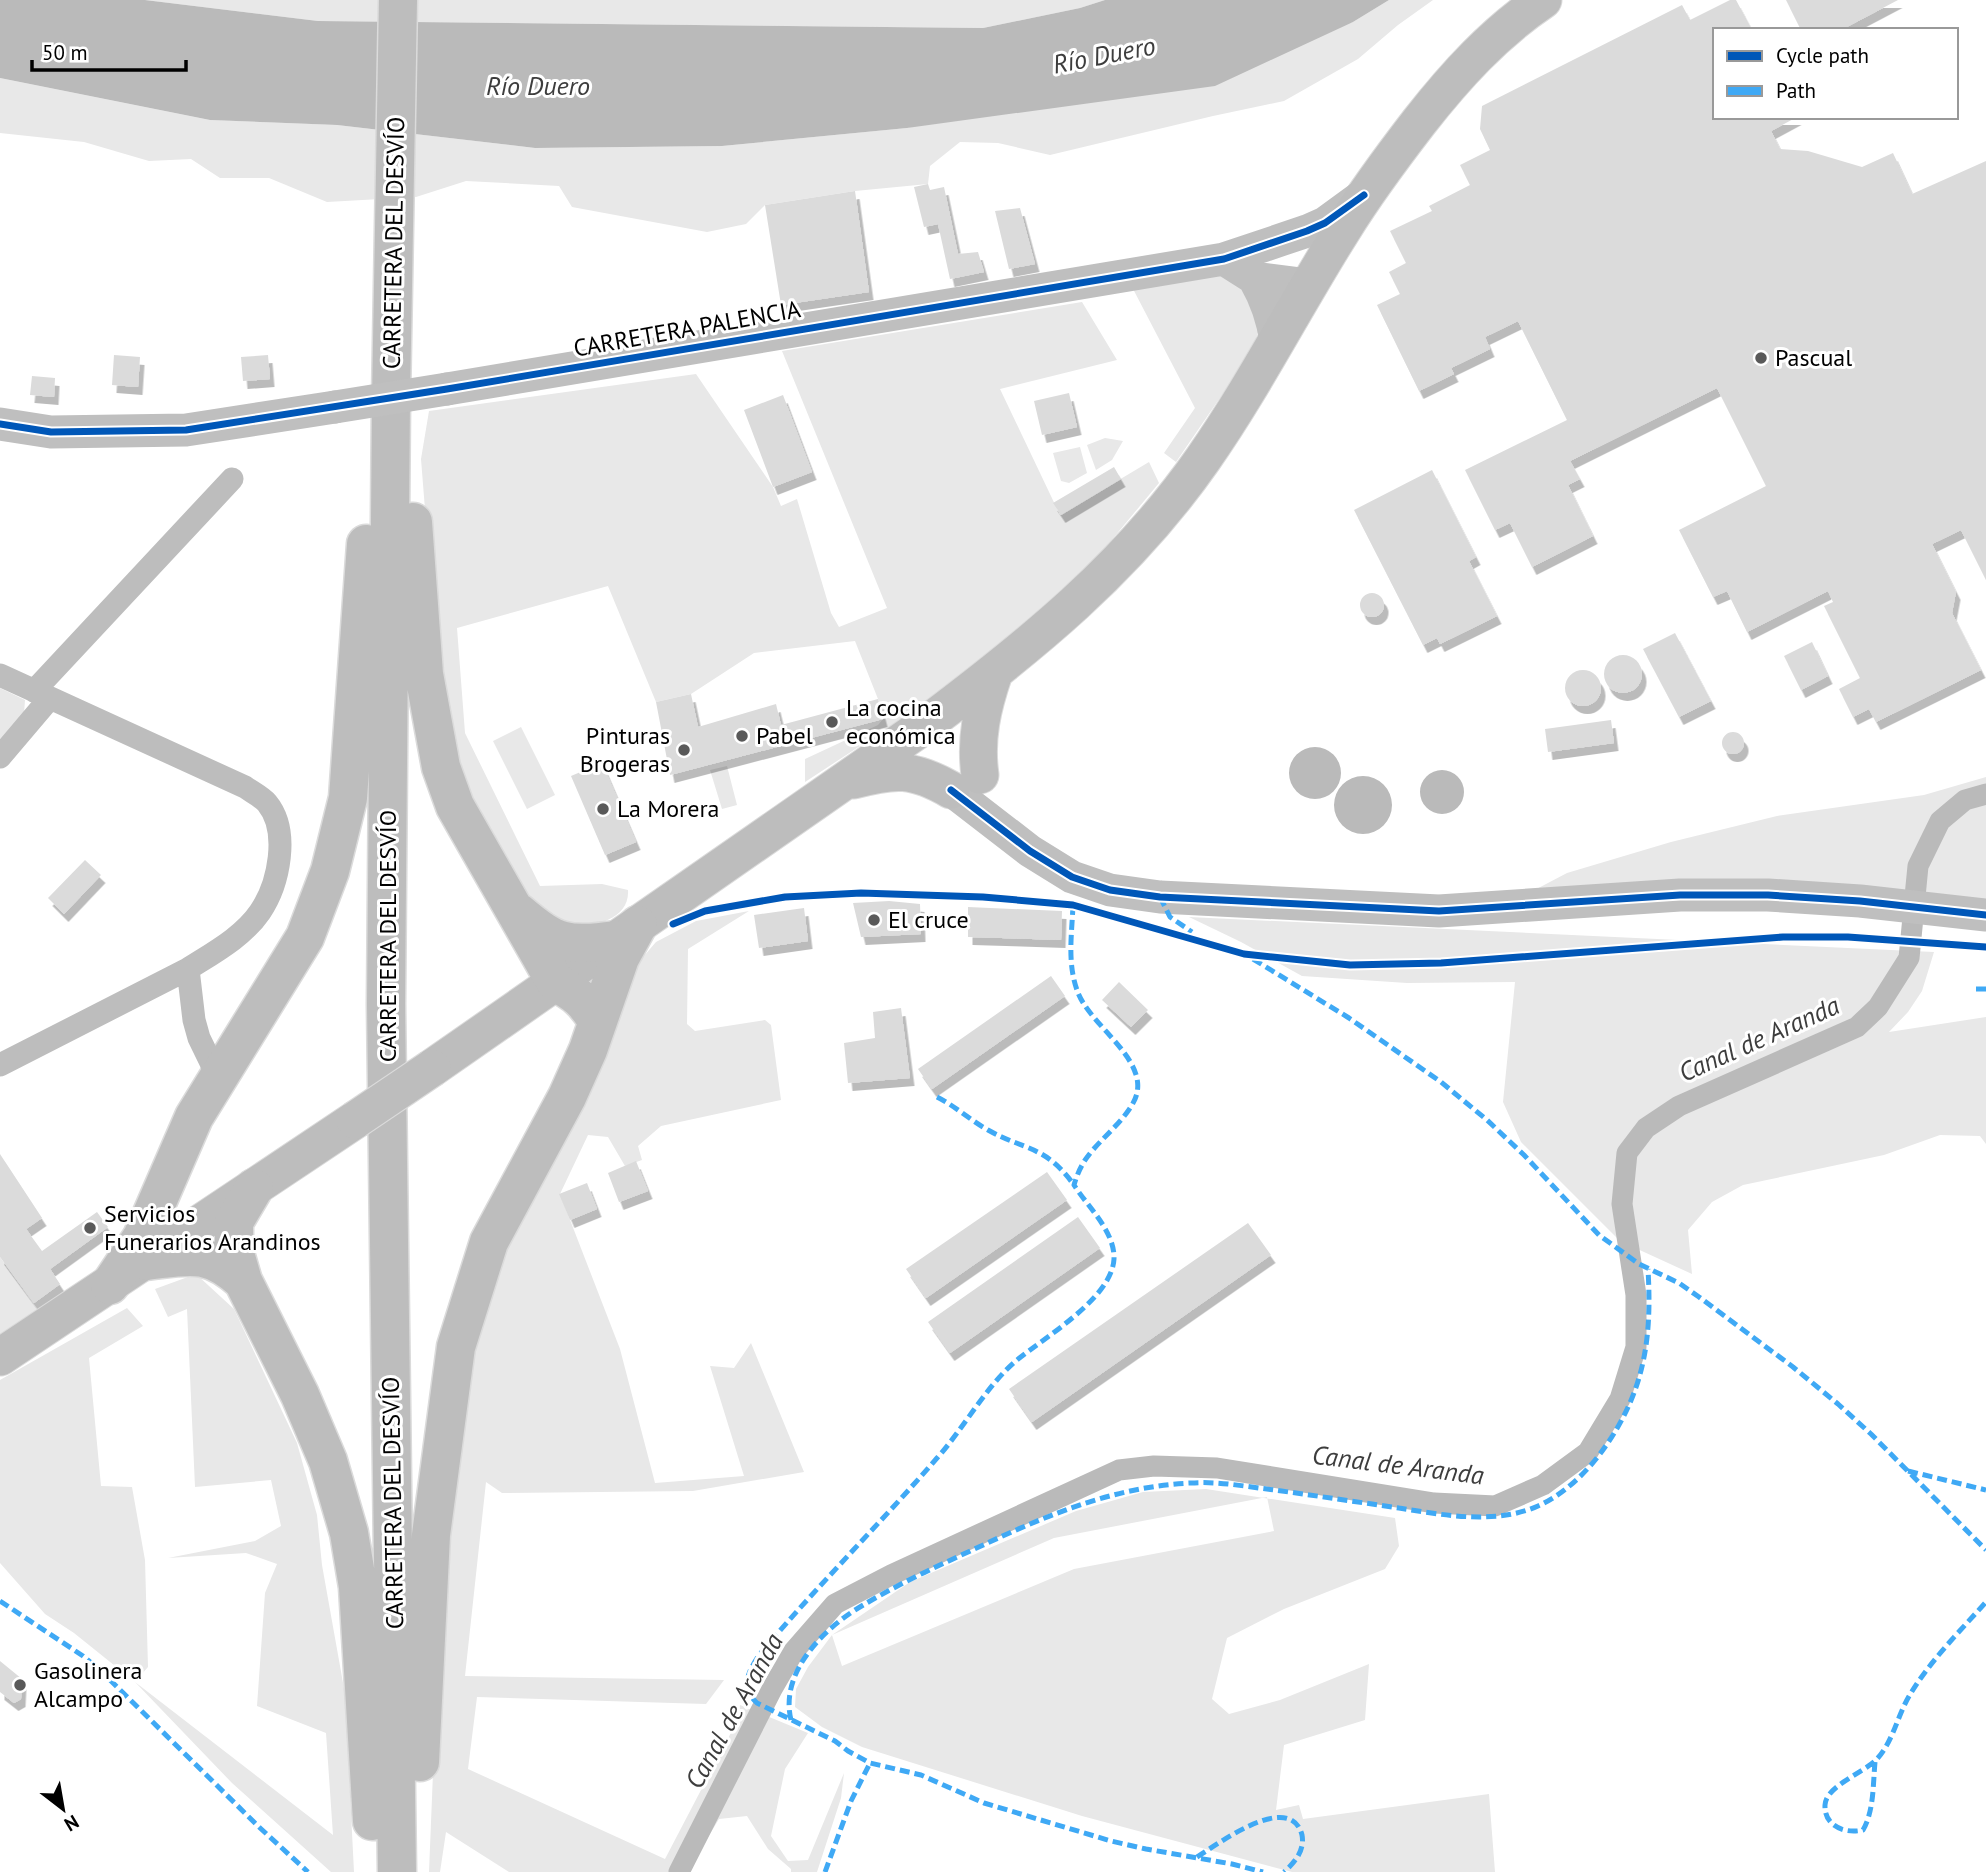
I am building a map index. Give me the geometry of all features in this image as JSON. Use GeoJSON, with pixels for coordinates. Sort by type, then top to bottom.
{"type":"FeatureCollection","features":[{"type":"Feature","properties":{"kind":"highway","name":"CARRETERA DEL DESVÍO"},"geometry":{"type":"LineString","coordinates":[[397,1872],[386,1004],[398,0]]}},
{"type":"Feature","properties":{"kind":"highway"},"geometry":{"type":"LineString","coordinates":[[392,384],[412,503],[424,674],[441,767],[455,806],[556,984],[572,991],[586,1002],[597,1021]]}},
{"type":"Feature","properties":{"kind":"highway"},"geometry":{"type":"LineString","coordinates":[[110,1285],[142,1237],[194,1117],[305,937],[330,871],[348,797],[370,497],[392,384]]}},
{"type":"Feature","properties":{"kind":"highway"},"geometry":{"type":"LineString","coordinates":[[414,1872],[431,1535],[456,1347],[489,1242],[567,1097],[587,1049],[627,932],[580,944],[550,937],[513,909]]}},
{"type":"Feature","properties":{"kind":"highway"},"geometry":{"type":"LineString","coordinates":[[254,1188],[234,1222],[234,1250],[243,1281],[300,1395],[328,1461],[349,1534],[358,1587],[375,1872]]}},
{"type":"Feature","properties":{"kind":"highway"},"geometry":{"type":"LineString","coordinates":[[146,1261],[195,1255],[227,1267],[243,1281]]}},
{"type":"Feature","properties":{"kind":"main road"},"geometry":{"type":"LineString","coordinates":[[2,1355],[327,1140],[556,984],[925,724],[994,673],[1074,606],[1135,544],[1203,459],[1364,195],[1442,92],[1490,41],[1543,0]]}},
{"type":"Feature","properties":{"kind":"main road"},"geometry":{"type":"LineString","coordinates":[[965,783],[977,751],[979,724],[994,673]]}},
{"type":"Feature","properties":{"kind":"main road"},"geometry":{"type":"LineString","coordinates":[[925,724],[927,747],[934,768],[965,783]]}},
{"type":"Feature","properties":{"kind":"main road"},"geometry":{"type":"LineString","coordinates":[[842,783],[886,772],[965,783]]}},
{"type":"Feature","properties":{"kind":"street","name":"CARRETERA PALENCIA"},"geometry":{"type":"LineString","coordinates":[[0,424],[51,432],[186,430],[1224,259],[1259,262],[1325,223],[1364,195]]}},
{"type":"Feature","properties":{"kind":"street"},"geometry":{"type":"LineString","coordinates":[[1276,342],[1273,321],[1263,294],[1259,262],[1275,253],[1309,285]]}},
{"type":"Feature","properties":{"kind":"street"},"geometry":{"type":"LineString","coordinates":[[0,757],[42,694],[232,479]]}},
{"type":"Feature","properties":{"kind":"street"},"geometry":{"type":"LineString","coordinates":[[0,675],[245,787],[267,803],[281,832],[279,869],[261,911],[225,946],[188,969],[0,1065]]}},
{"type":"Feature","properties":{"kind":"street"},"geometry":{"type":"LineString","coordinates":[[965,783],[981,816],[1072,877],[1110,890],[1160,897],[1439,911],[1680,895],[1768,895],[1986,915]]}},
{"type":"Feature","properties":{"kind":"street"},"geometry":{"type":"LineString","coordinates":[[188,969],[198,1038],[218,1077]]}},
{"type":"Feature","properties":{"kind":"shaded area"},"geometry":{"type":"Polygon","coordinates":[[[145,0],[1105,0],[1080,8],[983,28],[318,21],[145,0]]]}},
{"type":"Feature","properties":{"kind":"shaded area"},"geometry":{"type":"Polygon","coordinates":[[[1389,0],[1433,0],[1358,59],[1284,101],[1050,155],[998,143],[960,142],[930,166],[928,184],[855,191],[765,205],[746,224],[707,232],[572,207],[559,186],[466,181],[416,197],[327,202],[269,178],[220,178],[191,159],[149,161],[84,142],[0,133],[0,78],[210,120],[337,125],[535,148],[722,146],[907,128],[1353,22],[1389,0]]]}},
{"type":"Feature","properties":{"kind":"shaded area"},"geometry":{"type":"Polygon","coordinates":[[[1214,274],[1229,279],[1243,289],[1259,329],[1252,351],[1176,462],[1164,453],[1195,408],[1132,287],[1214,274]]]}},
{"type":"Feature","properties":{"kind":"shaded area"},"geometry":{"type":"Polygon","coordinates":[[[1082,302],[1117,360],[1000,389],[1060,515],[1149,462],[1159,483],[1105,548],[1018,633],[912,712],[805,782],[805,759],[878,725],[883,719],[855,641],[754,653],[691,694],[656,702],[608,586],[457,628],[465,733],[540,886],[602,884],[628,890],[623,908],[610,919],[573,929],[524,895],[467,799],[437,660],[421,459],[429,411],[696,374],[773,487],[781,506],[797,499],[831,613],[839,627],[887,608],[782,351],[1082,302]]]}},
{"type":"Feature","properties":{"kind":"shaded area"},"geometry":{"type":"Polygon","coordinates":[[[1105,438],[1123,441],[1112,460],[1096,470],[1087,445],[1105,438]]]}},
{"type":"Feature","properties":{"kind":"shaded area"},"geometry":{"type":"Polygon","coordinates":[[[1080,447],[1087,473],[1069,483],[1061,481],[1053,453],[1080,447]]]}},
{"type":"Feature","properties":{"kind":"shaded area"},"geometry":{"type":"Polygon","coordinates":[[[0,688],[25,700],[24,714],[0,741],[0,688]]]}},
{"type":"Feature","properties":{"kind":"shaded area"},"geometry":{"type":"Polygon","coordinates":[[[521,727],[555,795],[527,809],[493,741],[521,727]]]}},
{"type":"Feature","properties":{"kind":"shaded area"},"geometry":{"type":"Polygon","coordinates":[[[727,766],[737,805],[722,809],[710,770],[727,766]]]}},
{"type":"Feature","properties":{"kind":"shaded area"},"geometry":{"type":"Polygon","coordinates":[[[1986,777],[1986,903],[1527,894],[1567,873],[1671,842],[1777,816],[1924,795],[1986,777]]]}},
{"type":"Feature","properties":{"kind":"shaded area"},"geometry":{"type":"Polygon","coordinates":[[[749,911],[688,949],[687,1024],[695,1031],[765,1020],[771,1025],[781,1100],[661,1126],[638,1146],[642,1160],[625,1166],[608,1137],[588,1135],[560,1194],[620,1349],[655,1483],[744,1476],[710,1366],[734,1368],[751,1343],[804,1472],[693,1491],[502,1493],[486,1482],[465,1676],[724,1680],[706,1704],[477,1697],[468,1769],[665,1859],[736,1723],[740,1705],[808,1733],[785,1769],[771,1836],[788,1861],[808,1860],[844,1773],[841,1798],[817,1872],[791,1872],[791,1869],[768,1849],[747,1816],[719,1819],[687,1872],[509,1872],[446,1832],[440,1872],[429,1872],[438,1649],[464,1394],[480,1326],[517,1210],[624,979],[656,942],[696,921],[749,911]]]}},
{"type":"Feature","properties":{"kind":"shaded area"},"geometry":{"type":"Polygon","coordinates":[[[1189,917],[1934,952],[1922,991],[1908,1012],[1889,1032],[1986,1017],[1986,1144],[1980,1136],[1940,1135],[1884,1155],[1743,1185],[1712,1202],[1688,1230],[1692,1274],[1620,1241],[1521,1142],[1503,1102],[1515,982],[1407,983],[1302,976],[1189,917]]]}},
{"type":"Feature","properties":{"kind":"shaded area"},"geometry":{"type":"Polygon","coordinates":[[[0,1257],[41,1315],[0,1338],[0,1257]]]}},
{"type":"Feature","properties":{"kind":"shaded area"},"geometry":{"type":"Polygon","coordinates":[[[196,1274],[234,1309],[297,1443],[317,1515],[322,1565],[345,1694],[354,1872],[331,1872],[232,1783],[135,1682],[333,1835],[326,1733],[257,1706],[265,1593],[277,1564],[246,1553],[168,1558],[255,1541],[281,1526],[271,1480],[195,1487],[187,1309],[168,1317],[155,1289],[196,1274]]]}},
{"type":"Feature","properties":{"kind":"shaded area"},"geometry":{"type":"Polygon","coordinates":[[[127,1308],[143,1326],[89,1358],[101,1486],[132,1487],[145,1560],[148,1667],[135,1682],[74,1633],[45,1614],[0,1563],[0,1380],[127,1308]]]}},
{"type":"Feature","properties":{"kind":"shaded area"},"geometry":{"type":"Polygon","coordinates":[[[1206,1489],[1263,1498],[1054,1538],[832,1635],[910,1582],[1076,1511],[1143,1492],[1206,1489]]]}},
{"type":"Feature","properties":{"kind":"shaded area"},"geometry":{"type":"Polygon","coordinates":[[[1267,1498],[1395,1518],[1399,1546],[1385,1569],[1284,1609],[1227,1638],[1212,1699],[1229,1714],[1280,1700],[1369,1664],[1365,1720],[1284,1745],[1276,1810],[1299,1805],[1303,1819],[1489,1794],[1495,1872],[1292,1872],[1082,1816],[862,1747],[822,1727],[795,1707],[796,1689],[808,1667],[832,1635],[842,1666],[1074,1569],[1274,1531],[1267,1498]]]}},
{"type":"Feature","properties":{"kind":"water","name":"Río Duero"},"geometry":{"type":"Polygon","coordinates":[[[0,0],[145,0],[318,21],[983,28],[1080,8],[1105,0],[1389,0],[1353,22],[1215,86],[907,128],[722,146],[535,148],[337,125],[210,120],[0,78],[0,0]]]}},
{"type":"Feature","properties":{"kind":"water"},"geometry":{"type":"Polygon","coordinates":[[[1315,747],[1325,749],[1333,755],[1339,763],[1339,783],[1333,791],[1325,797],[1315,799],[1305,797],[1297,791],[1291,783],[1289,773],[1291,763],[1297,755],[1305,749],[1315,747]]]}},
{"type":"Feature","properties":{"kind":"water"},"geometry":{"type":"Polygon","coordinates":[[[1442,770],[1457,777],[1464,792],[1457,807],[1442,814],[1427,807],[1420,792],[1427,777],[1442,770]]]}},
{"type":"Feature","properties":{"kind":"water"},"geometry":{"type":"Polygon","coordinates":[[[1363,776],[1379,781],[1387,789],[1392,805],[1387,821],[1379,829],[1363,834],[1347,829],[1339,821],[1334,805],[1339,789],[1347,781],[1363,776]]]}},
{"type":"Feature","properties":{"kind":"building","name":"Pascual"},"geometry":{"type":"Polygon","coordinates":[[[1730,0],[1736,0],[1751,28],[1713,28],[1713,119],[1793,119],[1771,131],[1780,149],[1808,151],[1862,167],[1893,153],[1912,194],[1986,161],[1986,580],[1961,530],[1932,544],[1956,592],[1952,613],[1981,670],[1876,722],[1869,709],[1853,717],[1839,689],[1860,678],[1824,606],[1833,602],[1828,591],[1747,632],[1727,591],[1713,597],[1679,530],[1766,486],[1717,388],[1570,461],[1580,479],[1568,485],[1593,536],[1532,567],[1510,523],[1495,530],[1465,470],[1567,420],[1518,321],[1485,337],[1490,349],[1451,368],[1454,374],[1419,391],[1377,305],[1400,294],[1389,272],[1406,263],[1390,231],[1432,211],[1429,206],[1470,185],[1460,165],[1490,150],[1480,129],[1482,106],[1682,5],[1690,20],[1730,0]]]}},
{"type":"Feature","properties":{"kind":"building"},"geometry":{"type":"Polygon","coordinates":[[[1786,0],[1898,0],[1845,28],[1800,28],[1786,0]]]}},
{"type":"Feature","properties":{"kind":"building"},"geometry":{"type":"Polygon","coordinates":[[[928,184],[930,190],[944,187],[958,254],[978,252],[984,272],[950,279],[938,224],[924,227],[914,187],[928,184]]]}},
{"type":"Feature","properties":{"kind":"building"},"geometry":{"type":"Polygon","coordinates":[[[855,191],[869,292],[781,305],[765,205],[855,191]]]}},
{"type":"Feature","properties":{"kind":"building"},"geometry":{"type":"Polygon","coordinates":[[[1020,208],[1035,264],[1009,269],[995,211],[1020,208]]]}},
{"type":"Feature","properties":{"kind":"building"},"geometry":{"type":"Polygon","coordinates":[[[114,355],[140,357],[138,387],[112,385],[114,355]]]}},
{"type":"Feature","properties":{"kind":"building"},"geometry":{"type":"Polygon","coordinates":[[[268,355],[270,379],[243,381],[241,357],[268,355]]]}},
{"type":"Feature","properties":{"kind":"building"},"geometry":{"type":"Polygon","coordinates":[[[32,376],[55,378],[54,397],[30,395],[32,376]]]}},
{"type":"Feature","properties":{"kind":"building"},"geometry":{"type":"Polygon","coordinates":[[[1069,393],[1077,427],[1042,435],[1034,401],[1069,393]]]}},
{"type":"Feature","properties":{"kind":"building"},"geometry":{"type":"Polygon","coordinates":[[[783,395],[812,472],[773,487],[744,410],[783,395]]]}},
{"type":"Feature","properties":{"kind":"building"},"geometry":{"type":"Polygon","coordinates":[[[1114,467],[1121,479],[1061,515],[1053,503],[1114,467]]]}},
{"type":"Feature","properties":{"kind":"building"},"geometry":{"type":"Polygon","coordinates":[[[1432,470],[1476,557],[1469,561],[1497,616],[1440,644],[1437,638],[1423,645],[1354,510],[1432,470]]]}},
{"type":"Feature","properties":{"kind":"building"},"geometry":{"type":"Polygon","coordinates":[[[1372,593],[1380,597],[1384,605],[1380,613],[1372,617],[1364,613],[1360,605],[1364,597],[1372,593]]]}},
{"type":"Feature","properties":{"kind":"building"},"geometry":{"type":"Polygon","coordinates":[[[1675,633],[1711,701],[1679,717],[1643,649],[1675,633]]]}},
{"type":"Feature","properties":{"kind":"building"},"geometry":{"type":"Polygon","coordinates":[[[1812,642],[1828,676],[1801,690],[1784,656],[1812,642]]]}},
{"type":"Feature","properties":{"kind":"building"},"geometry":{"type":"Polygon","coordinates":[[[1623,655],[1637,660],[1642,674],[1637,688],[1623,693],[1609,688],[1604,674],[1609,660],[1623,655]]]}},
{"type":"Feature","properties":{"kind":"building"},"geometry":{"type":"Polygon","coordinates":[[[1583,670],[1596,675],[1601,688],[1596,701],[1583,706],[1570,701],[1565,688],[1570,675],[1583,670]]]}},
{"type":"Feature","properties":{"kind":"building"},"geometry":{"type":"Polygon","coordinates":[[[691,694],[698,727],[776,704],[781,725],[878,699],[883,719],[670,775],[656,702],[691,694]]]}},
{"type":"Feature","properties":{"kind":"building"},"geometry":{"type":"Polygon","coordinates":[[[1611,720],[1614,743],[1548,752],[1545,729],[1611,720]]]}},
{"type":"Feature","properties":{"kind":"building"},"geometry":{"type":"Polygon","coordinates":[[[1729,732],[1737,732],[1744,739],[1744,747],[1737,754],[1729,754],[1722,747],[1722,739],[1729,732]]]}},
{"type":"Feature","properties":{"kind":"building","name":"La Morera"},"geometry":{"type":"Polygon","coordinates":[[[602,763],[636,842],[605,855],[571,776],[602,763]]]}},
{"type":"Feature","properties":{"kind":"building"},"geometry":{"type":"Polygon","coordinates":[[[85,860],[101,875],[64,914],[48,898],[85,860]]]}},
{"type":"Feature","properties":{"kind":"building"},"geometry":{"type":"Polygon","coordinates":[[[889,901],[920,904],[921,934],[861,937],[853,903],[889,901]]]}},
{"type":"Feature","properties":{"kind":"building"},"geometry":{"type":"Polygon","coordinates":[[[968,907],[1062,911],[1061,940],[968,937],[968,907]]]}},
{"type":"Feature","properties":{"kind":"building"},"geometry":{"type":"Polygon","coordinates":[[[804,908],[808,941],[759,948],[754,915],[804,908]]]}},
{"type":"Feature","properties":{"kind":"building"},"geometry":{"type":"Polygon","coordinates":[[[1051,976],[1065,996],[932,1089],[918,1069],[1051,976]]]}},
{"type":"Feature","properties":{"kind":"building"},"geometry":{"type":"Polygon","coordinates":[[[1119,982],[1148,1010],[1131,1027],[1102,1000],[1119,982]]]}},
{"type":"Feature","properties":{"kind":"building"},"geometry":{"type":"Polygon","coordinates":[[[901,1008],[910,1078],[848,1083],[844,1043],[875,1038],[873,1012],[901,1008]]]}},
{"type":"Feature","properties":{"kind":"building","name":"Servicios Funerarios Arandinos"},"geometry":{"type":"Polygon","coordinates":[[[0,1154],[42,1218],[26,1229],[42,1251],[97,1212],[108,1227],[50,1269],[60,1284],[34,1303],[0,1257],[0,1154]]]}},
{"type":"Feature","properties":{"kind":"building"},"geometry":{"type":"Polygon","coordinates":[[[636,1161],[648,1191],[619,1202],[608,1173],[636,1161]]]}},
{"type":"Feature","properties":{"kind":"building"},"geometry":{"type":"Polygon","coordinates":[[[1047,1172],[1067,1200],[926,1298],[906,1269],[1047,1172]]]}},
{"type":"Feature","properties":{"kind":"building"},"geometry":{"type":"Polygon","coordinates":[[[587,1183],[597,1209],[570,1220],[559,1194],[587,1183]]]}},
{"type":"Feature","properties":{"kind":"building"},"geometry":{"type":"Polygon","coordinates":[[[1078,1217],[1100,1248],[950,1353],[928,1322],[1078,1217]]]}},
{"type":"Feature","properties":{"kind":"building"},"geometry":{"type":"Polygon","coordinates":[[[1248,1223],[1271,1255],[1032,1422],[1009,1389],[1248,1223]]]}},
{"type":"Feature","properties":{"kind":"building"},"geometry":{"type":"Polygon","coordinates":[[[0,1661],[22,1679],[21,1699],[14,1703],[0,1692],[0,1661]]]}},
{"type":"Feature","properties":{"kind":"waterway","name":"Canal de Aranda"},"geometry":{"type":"LineString","coordinates":[[679,1872],[794,1651],[835,1604],[891,1575],[1119,1470],[1154,1466],[1217,1468],[1434,1503],[1495,1506],[1543,1485],[1588,1452],[1620,1399],[1636,1347],[1636,1295],[1622,1204],[1627,1153],[1646,1128],[1679,1106],[1857,1027],[1878,1007],[1909,958],[1918,866],[1940,821],[1965,800],[1986,794]]}},
{"type":"Feature","properties":{"kind":"marked path"},"geometry":{"type":"LineString","coordinates":[[1160,897],[1170,917],[1192,932]]}},
{"type":"Feature","properties":{"kind":"marked path"},"geometry":{"type":"LineString","coordinates":[[1073,905],[1071,958],[1077,990],[1083,1003],[1133,1066],[1137,1079],[1137,1093],[1129,1110],[1088,1156],[1074,1185],[1110,1239],[1114,1259],[1110,1274],[1090,1302],[1017,1360],[995,1382],[937,1458],[759,1655],[749,1673],[747,1685],[757,1703],[835,1741],[870,1763],[921,1775],[984,1803],[1111,1841],[1263,1872]]}},
{"type":"Feature","properties":{"kind":"marked path"},"geometry":{"type":"LineString","coordinates":[[1253,959],[1349,1018],[1441,1082],[1524,1155],[1599,1235],[1639,1264],[1679,1283],[1699,1297],[1838,1404],[1986,1550]]}},
{"type":"Feature","properties":{"kind":"marked path"},"geometry":{"type":"LineString","coordinates":[[1976,989],[1986,989]]}},
{"type":"Feature","properties":{"kind":"marked path"},"geometry":{"type":"LineString","coordinates":[[937,1097],[988,1130],[1054,1162],[1074,1185]]}},
{"type":"Feature","properties":{"kind":"marked path"},"geometry":{"type":"LineString","coordinates":[[791,1720],[789,1702],[792,1684],[799,1668],[821,1637],[850,1613],[908,1581],[1006,1535],[1057,1513],[1109,1496],[1163,1485],[1212,1483],[1469,1517],[1521,1512],[1548,1501],[1576,1481],[1592,1464],[1629,1405],[1637,1384],[1647,1340],[1648,1269]]}},
{"type":"Feature","properties":{"kind":"marked path"},"geometry":{"type":"LineString","coordinates":[[1908,1471],[1986,1490]]}},
{"type":"Feature","properties":{"kind":"marked path"},"geometry":{"type":"LineString","coordinates":[[0,1601],[83,1656],[102,1672],[308,1872]]}},
{"type":"Feature","properties":{"kind":"marked path"},"geometry":{"type":"LineString","coordinates":[[1875,1762],[1871,1806],[1863,1830],[1843,1830],[1832,1824],[1826,1813],[1827,1798],[1838,1786],[1870,1765],[1882,1753],[1906,1701],[1927,1669],[1986,1602]]}},
{"type":"Feature","properties":{"kind":"marked path"},"geometry":{"type":"LineString","coordinates":[[825,1872],[851,1801],[870,1763]]}},
{"type":"Feature","properties":{"kind":"marked path"},"geometry":{"type":"LineString","coordinates":[[1197,1857],[1253,1824],[1283,1818],[1295,1822],[1302,1835],[1298,1856],[1284,1872]]}},
{"type":"Feature","properties":{"kind":"cycle path"},"geometry":{"type":"LineString","coordinates":[[0,424],[51,432],[186,430],[1224,259],[1325,223],[1364,195]]}},
{"type":"Feature","properties":{"kind":"cycle path"},"geometry":{"type":"LineString","coordinates":[[951,790],[1030,851],[1072,877],[1110,890],[1160,897],[1439,911],[1680,895],[1768,895],[1860,901],[1986,915]]}},
{"type":"Feature","properties":{"kind":"cycle path"},"geometry":{"type":"LineString","coordinates":[[673,924],[705,911],[785,897],[861,893],[983,897],[1073,905],[1244,954],[1350,965],[1441,963],[1783,937],[1848,937],[1986,947]]}},
{"type":"Feature","properties":{"kind":"place","name":"Pascual"},"geometry":{"type":"Point","coordinates":[1761,358]}},
{"type":"Feature","properties":{"kind":"place","name":"La cocina económica"},"geometry":{"type":"Point","coordinates":[832,722]}},
{"type":"Feature","properties":{"kind":"place","name":"Pabel"},"geometry":{"type":"Point","coordinates":[742,736]}},
{"type":"Feature","properties":{"kind":"place","name":"Pinturas Brogeras"},"geometry":{"type":"Point","coordinates":[684,750]}},
{"type":"Feature","properties":{"kind":"place","name":"La Morera"},"geometry":{"type":"Point","coordinates":[603,809]}},
{"type":"Feature","properties":{"kind":"place","name":"El cruce"},"geometry":{"type":"Point","coordinates":[874,920]}},
{"type":"Feature","properties":{"kind":"place","name":"Servicios Funerarios Arandinos"},"geometry":{"type":"Point","coordinates":[90,1228]}},
{"type":"Feature","properties":{"kind":"place","name":"Gasolinera Alcampo"},"geometry":{"type":"Point","coordinates":[20,1685]}}]}
